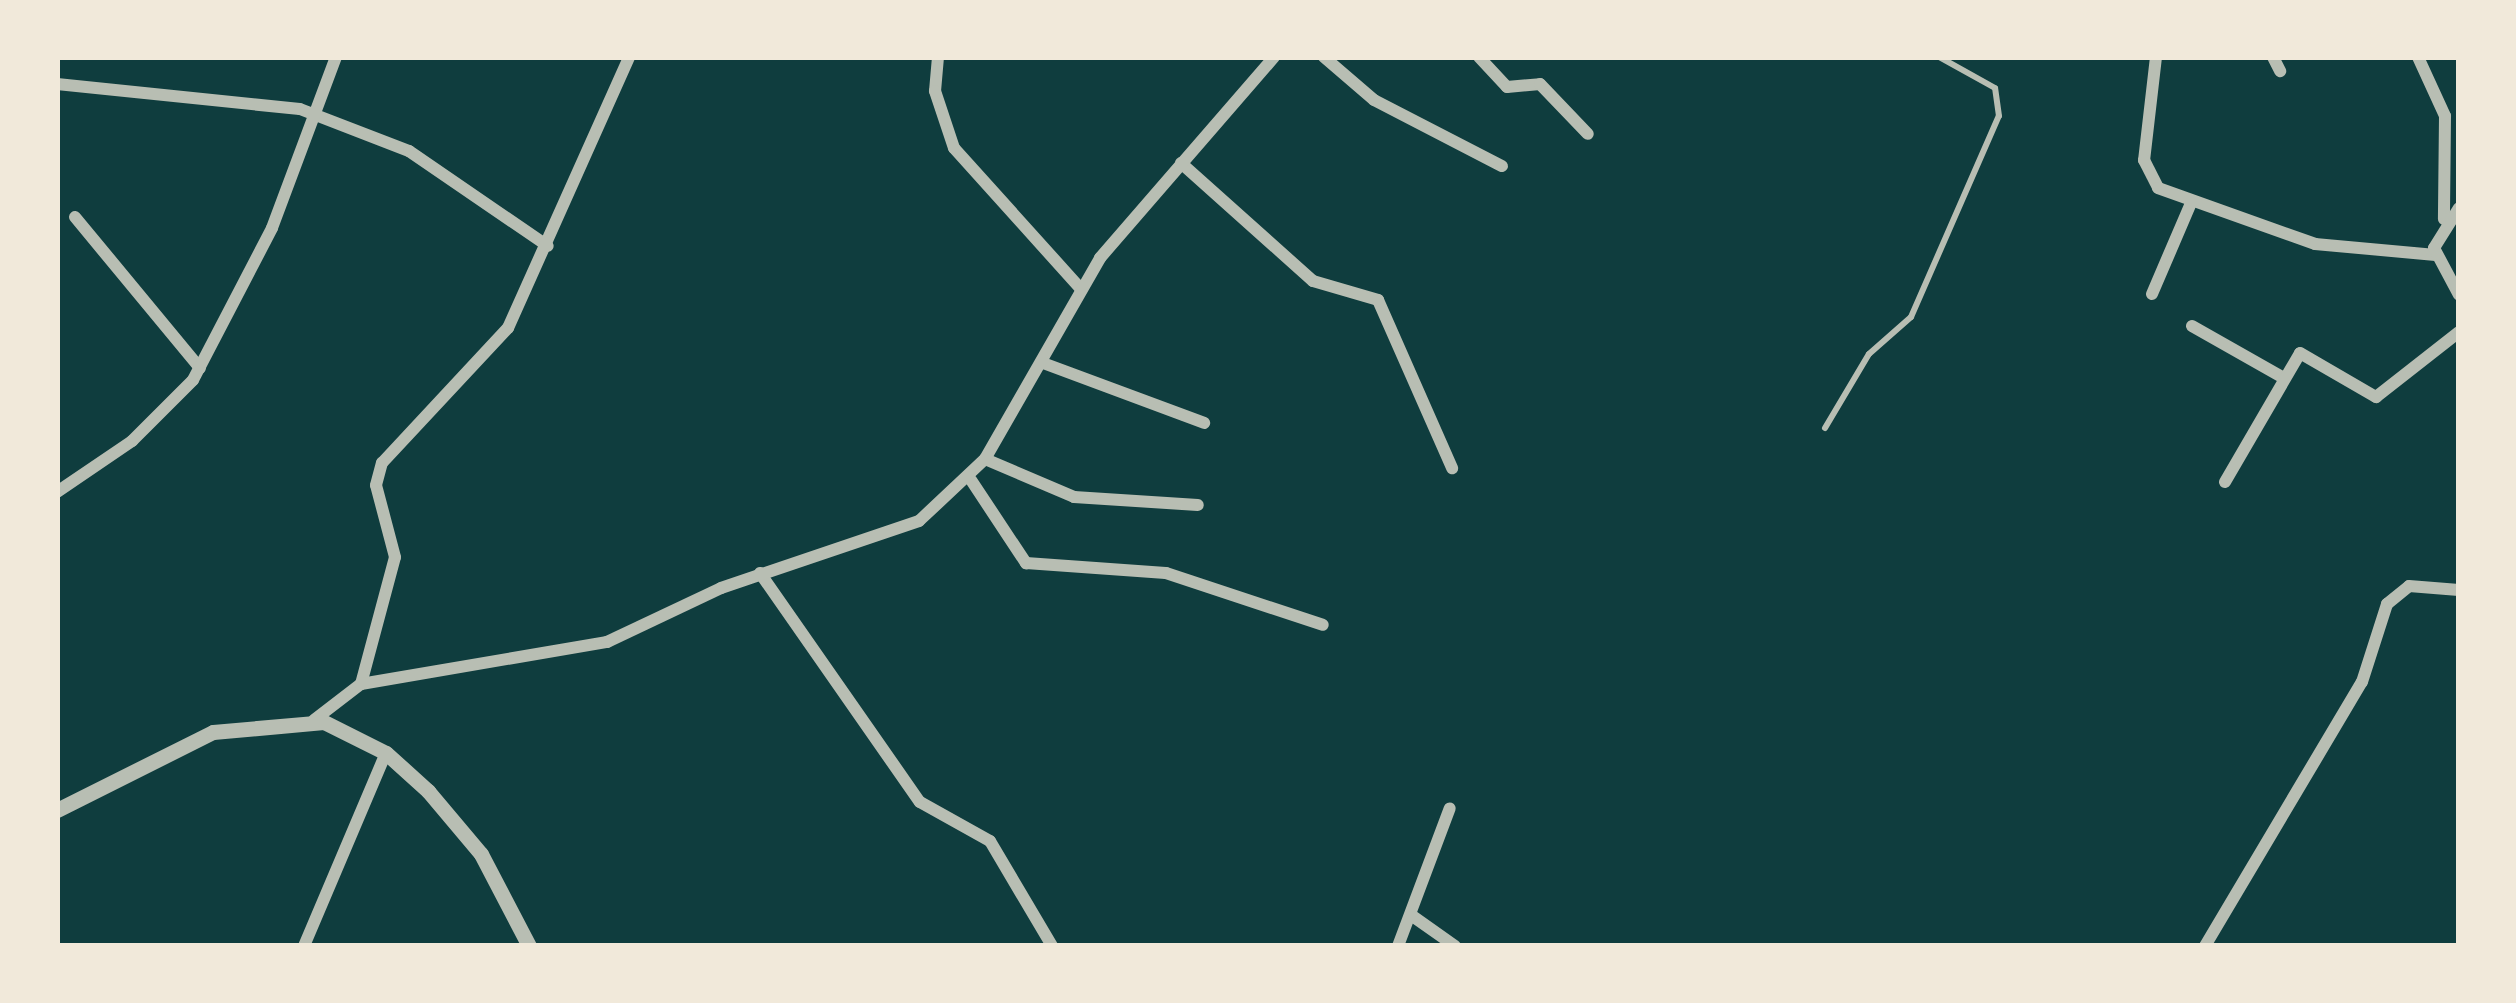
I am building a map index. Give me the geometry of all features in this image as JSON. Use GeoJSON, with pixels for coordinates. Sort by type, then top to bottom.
{"type":"FeatureCollection","features":[{"type":"Feature","properties":{"kind":"street"},"geometry":{"type":"LineString","coordinates":[[57,492],[156,421],[200,368],[315,115],[336,57]]}},
{"type":"Feature","properties":{"kind":"street"},"geometry":{"type":"LineString","coordinates":[[361,684],[395,557],[378,472],[508,328],[629,57]]}},
{"type":"Feature","properties":{"kind":"street"},"geometry":{"type":"LineString","coordinates":[[938,57],[934,91],[954,148],[1080,288]]}},
{"type":"Feature","properties":{"kind":"street"},"geometry":{"type":"LineString","coordinates":[[313,721],[361,684],[607,642],[760,573],[920,521],[971,479],[1043,363],[1080,288],[1180,163],[1274,57]]}},
{"type":"Feature","properties":{"kind":"street"},"geometry":{"type":"LineString","coordinates":[[1324,57],[1374,100],[1502,166]]}},
{"type":"Feature","properties":{"kind":"street"},"geometry":{"type":"LineString","coordinates":[[1479,57],[1507,87],[1540,84],[1588,134]]}},
{"type":"Feature","properties":{"kind":"street"},"geometry":{"type":"LineString","coordinates":[[2156,57],[2144,170],[2191,203],[2327,247],[2435,255]]}},
{"type":"Feature","properties":{"kind":"street"},"geometry":{"type":"LineString","coordinates":[[2273,57],[2280,71]]}},
{"type":"Feature","properties":{"kind":"street"},"geometry":{"type":"LineString","coordinates":[[2418,57],[2445,116],[2444,219],[2435,255],[2459,295]]}},
{"type":"Feature","properties":{"kind":"street"},"geometry":{"type":"LineString","coordinates":[[57,84],[315,115],[409,151],[548,246]]}},
{"type":"Feature","properties":{"kind":"street"},"geometry":{"type":"LineString","coordinates":[[1180,163],[1313,281],[1378,299],[1452,468]]}},
{"type":"Feature","properties":{"kind":"street"},"geometry":{"type":"LineString","coordinates":[[2152,294],[2191,203]]}},
{"type":"Feature","properties":{"kind":"street"},"geometry":{"type":"LineString","coordinates":[[2444,219],[2459,208]]}},
{"type":"Feature","properties":{"kind":"street"},"geometry":{"type":"LineString","coordinates":[[75,217],[200,368]]}},
{"type":"Feature","properties":{"kind":"street"},"geometry":{"type":"LineString","coordinates":[[2192,326],[2284,378]]}},
{"type":"Feature","properties":{"kind":"street"},"geometry":{"type":"LineString","coordinates":[[2225,482],[2284,378],[2312,352],[2376,397],[2459,332]]}},
{"type":"Feature","properties":{"kind":"street"},"geometry":{"type":"LineString","coordinates":[[1043,363],[1204,423]]}},
{"type":"Feature","properties":{"kind":"street"},"geometry":{"type":"LineString","coordinates":[[985,459],[1074,497],[1198,505]]}},
{"type":"Feature","properties":{"kind":"street"},"geometry":{"type":"LineString","coordinates":[[971,479],[1026,563],[1180,576],[1323,625]]}},
{"type":"Feature","properties":{"kind":"street"},"geometry":{"type":"LineString","coordinates":[[760,573],[908,786],[990,842],[1052,946]]}},
{"type":"Feature","properties":{"kind":"street"},"geometry":{"type":"LineString","coordinates":[[2205,946],[2352,701],[2387,604],[2409,586],[2459,590]]}},
{"type":"Feature","properties":{"kind":"street"},"geometry":{"type":"LineString","coordinates":[[57,810],[213,732],[313,721],[386,753],[481,854],[529,946]]}},
{"type":"Feature","properties":{"kind":"street"},"geometry":{"type":"LineString","coordinates":[[304,946],[386,753]]}},
{"type":"Feature","properties":{"kind":"street"},"geometry":{"type":"LineString","coordinates":[[1399,946],[1450,808]]}},
{"type":"Feature","properties":{"kind":"street"},"geometry":{"type":"LineString","coordinates":[[1412,915],[1454,946]]}},
{"type":"Feature","properties":{"kind":"lane"},"geometry":{"type":"LineString","coordinates":[[1826,428],[1869,354],[1911,317],[2000,116],[1995,88],[1939,57]]}}]}
